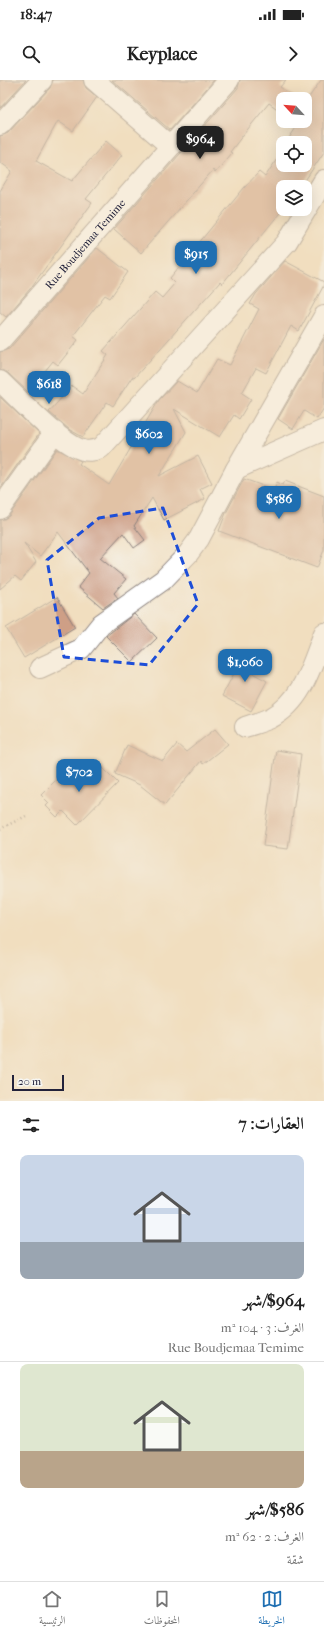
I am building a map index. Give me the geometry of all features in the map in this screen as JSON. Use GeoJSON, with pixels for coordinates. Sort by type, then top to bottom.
{"type":"FeatureCollection","features":[{"type":"Feature","properties":{"kind":"street"},"geometry":{"type":"LineString","coordinates":[[0,124],[42,80]]}},
{"type":"Feature","properties":{"kind":"street"},"geometry":{"type":"LineString","coordinates":[[94,80],[170,146]]}},
{"type":"Feature","properties":{"kind":"street","name":"Rue Boudjemaa Temime"},"geometry":{"type":"LineString","coordinates":[[0,341],[228,80]]}},
{"type":"Feature","properties":{"kind":"street"},"geometry":{"type":"LineString","coordinates":[[0,381],[54,432],[77,448],[87,451],[97,450],[105,445],[287,242],[324,180]]}},
{"type":"Feature","properties":{"kind":"street"},"geometry":{"type":"LineString","coordinates":[[40,668],[81,649],[101,624],[163,580],[176,568],[199,539],[236,469],[324,316]]}},
{"type":"Feature","properties":{"kind":"street"},"geometry":{"type":"LineString","coordinates":[[236,469],[324,430]]}},
{"type":"Feature","properties":{"kind":"street"},"geometry":{"type":"LineString","coordinates":[[0,508],[54,432]]}},
{"type":"Feature","properties":{"kind":"street"},"geometry":{"type":"LineString","coordinates":[[245,727],[271,718],[288,705],[302,688],[324,633]]}},
{"type":"Feature","properties":{"kind":"path"},"geometry":{"type":"LineString","coordinates":[[0,829],[28,815]]}},
{"type":"Feature","properties":{"kind":"highlighted area"},"geometry":{"type":"Polygon","coordinates":[[[163,508],[198,604],[149,665],[64,657],[47,560],[99,518],[163,508]]]}},
{"type":"Feature","properties":{"kind":"building"},"geometry":{"type":"Polygon","coordinates":[[[0,80],[26,80],[0,108],[0,80]]]}},
{"type":"Feature","properties":{"kind":"building"},"geometry":{"type":"Polygon","coordinates":[[[53,80],[83,80],[86,88],[97,97],[73,131],[58,121],[36,161],[72,181],[106,141],[122,155],[86,199],[92,203],[30,289],[6,317],[0,312],[0,191],[12,171],[0,162],[0,136],[8,133],[50,88],[53,80]]]}},
{"type":"Feature","properties":{"kind":"building"},"geometry":{"type":"Polygon","coordinates":[[[112,80],[214,80],[170,130],[112,80]]]}},
{"type":"Feature","properties":{"kind":"building"},"geometry":{"type":"Polygon","coordinates":[[[240,80],[286,80],[280,87],[287,92],[276,92],[276,108],[269,103],[230,152],[232,153],[215,173],[213,170],[141,253],[114,229],[238,88],[240,80]]]}},
{"type":"Feature","properties":{"kind":"building"},"geometry":{"type":"Polygon","coordinates":[[[321,80],[324,80],[324,152],[312,170],[312,136],[291,136],[296,128],[312,128],[312,93],[321,80]]]}},
{"type":"Feature","properties":{"kind":"building"},"geometry":{"type":"Polygon","coordinates":[[[276,160],[276,172],[311,172],[305,180],[276,180],[276,216],[277,216],[222,284],[220,282],[134,378],[132,377],[113,406],[107,402],[83,437],[70,430],[49,412],[72,386],[83,394],[108,355],[103,351],[155,292],[162,298],[175,283],[170,278],[244,188],[259,172],[265,177],[276,160]]]}},
{"type":"Feature","properties":{"kind":"building"},"geometry":{"type":"Polygon","coordinates":[[[97,248],[128,272],[110,298],[105,295],[73,336],[78,340],[58,365],[53,361],[28,392],[8,373],[0,370],[0,352],[9,349],[97,248]]]}},
{"type":"Feature","properties":{"kind":"building"},"geometry":{"type":"Polygon","coordinates":[[[285,261],[324,282],[324,285],[299,331],[291,326],[266,373],[256,368],[242,393],[251,399],[239,419],[234,415],[220,437],[174,409],[186,432],[159,476],[198,456],[212,483],[200,489],[205,499],[164,520],[152,498],[134,526],[145,540],[134,548],[123,533],[100,558],[126,579],[114,593],[118,598],[103,608],[78,587],[89,573],[58,532],[40,556],[24,543],[36,562],[21,581],[15,576],[0,589],[0,520],[9,516],[57,449],[81,461],[79,464],[109,485],[159,400],[177,381],[197,393],[217,359],[230,365],[259,309],[250,304],[256,294],[285,261]]]}},
{"type":"Feature","properties":{"kind":"building"},"geometry":{"type":"Polygon","coordinates":[[[324,339],[324,408],[317,419],[304,411],[293,429],[278,419],[324,339]]]}},
{"type":"Feature","properties":{"kind":"building"},"geometry":{"type":"Polygon","coordinates":[[[0,397],[39,434],[0,489],[0,397]]]}},
{"type":"Feature","properties":{"kind":"building"},"geometry":{"type":"Polygon","coordinates":[[[244,479],[274,490],[277,482],[283,485],[285,481],[324,496],[324,550],[317,568],[219,531],[226,513],[244,479]]]}},
{"type":"Feature","properties":{"kind":"building"},"geometry":{"type":"Polygon","coordinates":[[[57,597],[75,627],[24,658],[6,628],[57,597]]]}},
{"type":"Feature","properties":{"kind":"building"},"geometry":{"type":"Polygon","coordinates":[[[134,614],[157,638],[132,662],[106,636],[134,614]]]}},
{"type":"Feature","properties":{"kind":"building"},"geometry":{"type":"Polygon","coordinates":[[[242,651],[261,661],[254,674],[267,681],[251,711],[222,696],[239,664],[236,663],[242,651]]]}},
{"type":"Feature","properties":{"kind":"building"},"geometry":{"type":"Polygon","coordinates":[[[215,729],[228,744],[203,764],[201,761],[165,805],[140,785],[115,774],[127,745],[163,761],[177,744],[186,752],[215,729]]]}},
{"type":"Feature","properties":{"kind":"building"},"geometry":{"type":"Polygon","coordinates":[[[276,750],[301,754],[288,849],[263,846],[276,750]]]}},
{"type":"Feature","properties":{"kind":"building"},"geometry":{"type":"Polygon","coordinates":[[[88,763],[96,771],[101,766],[118,783],[77,825],[63,811],[57,817],[46,806],[49,803],[41,795],[59,777],[67,785],[88,763]]]}}]}
